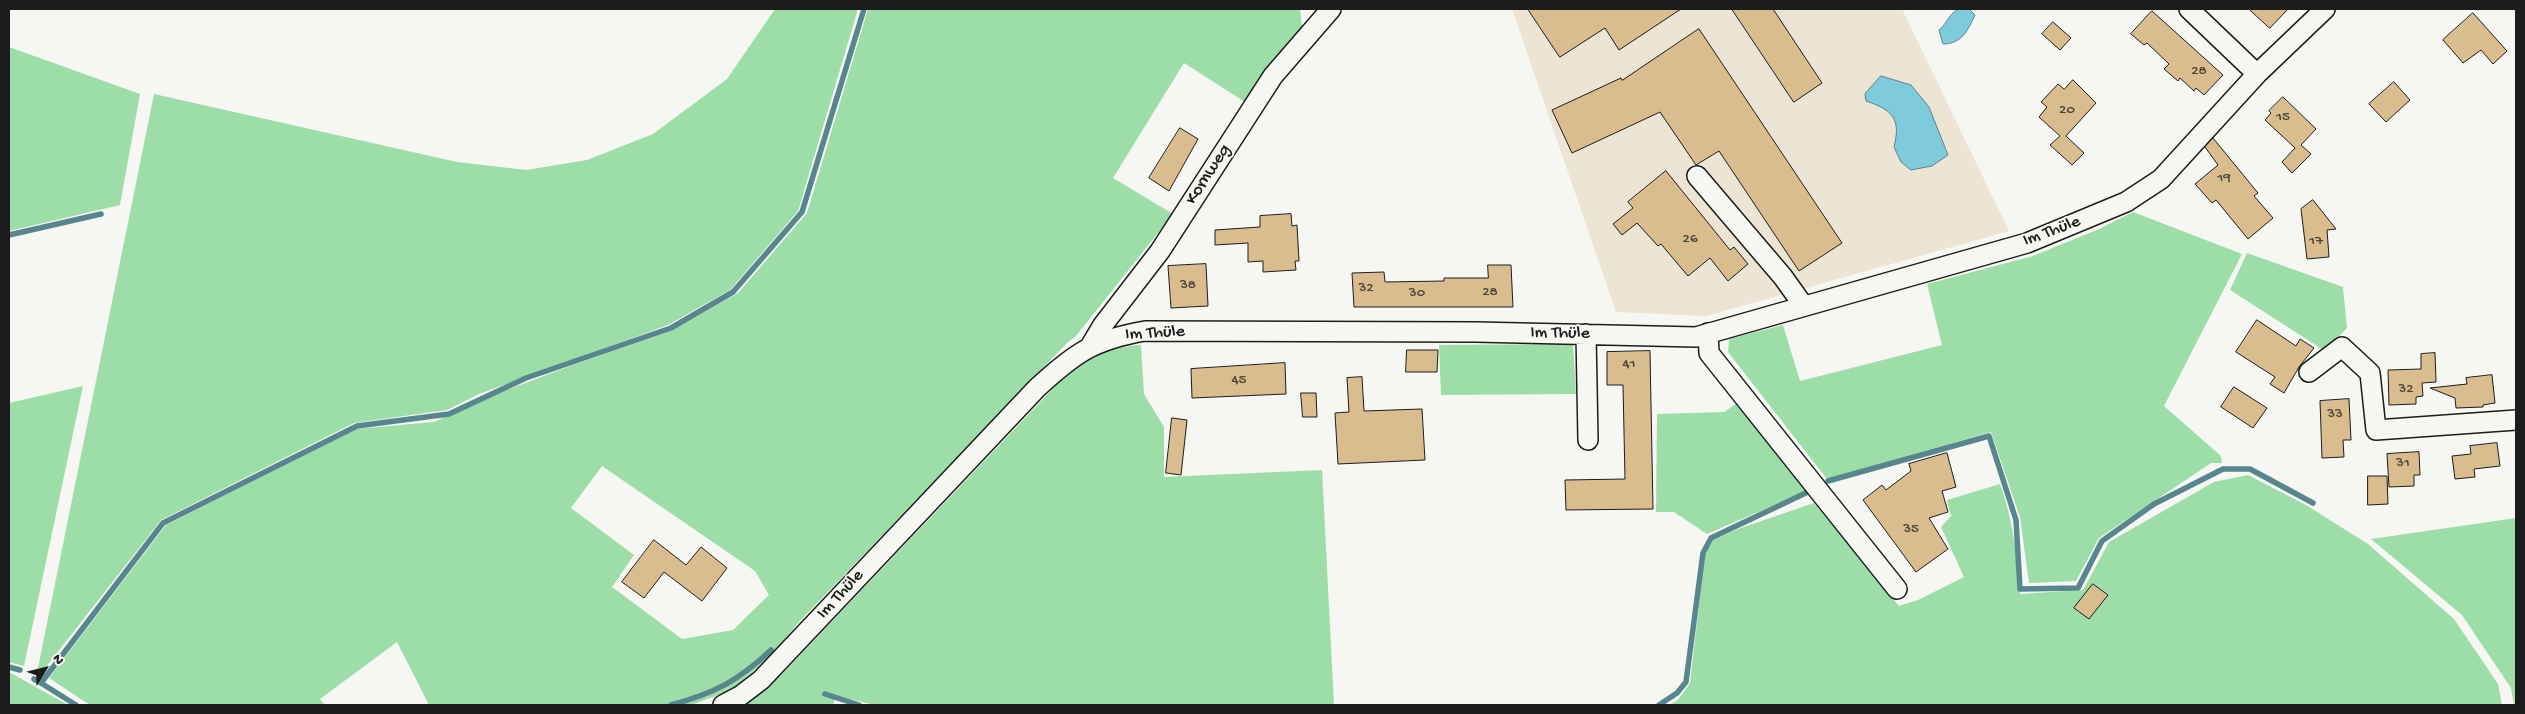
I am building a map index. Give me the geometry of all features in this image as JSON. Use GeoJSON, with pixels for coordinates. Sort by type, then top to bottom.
{"type":"FeatureCollection","features":[{"type":"Feature","properties":{"kind":"street","name":"Kornweg"},"geometry":{"type":"LineString","coordinates":[[1092,345],[1103,325],[1160,251],[1273,76],[1331,9]]}},
{"type":"Feature","properties":{"kind":"street"},"geometry":{"type":"LineString","coordinates":[[2189,9],[2258,74]]}},
{"type":"Feature","properties":{"kind":"street","name":"Im Thüle"},"geometry":{"type":"LineString","coordinates":[[723,705],[740,696],[761,680],[1037,388],[1069,358],[1092,345],[1116,336],[1145,331],[1586,334],[1696,337],[1803,305],[2027,243],[2126,202],[2161,179],[2258,74],[2325,9]]}},
{"type":"Feature","properties":{"kind":"street"},"geometry":{"type":"LineString","coordinates":[[1697,176],[1783,277],[1803,305]]}},
{"type":"Feature","properties":{"kind":"street"},"geometry":{"type":"LineString","coordinates":[[1708,333],[1710,353],[1897,589]]}},
{"type":"Feature","properties":{"kind":"street"},"geometry":{"type":"LineString","coordinates":[[1586,334],[1588,440]]}},
{"type":"Feature","properties":{"kind":"street"},"geometry":{"type":"LineString","coordinates":[[2309,372],[2342,347],[2370,372],[2376,430],[2516,420]]}},
{"type":"Feature","properties":{"kind":"shaded area"},"geometry":{"type":"Polygon","coordinates":[[[1512,9],[1902,9],[2009,231],[1706,316],[1616,312],[1512,9]]]}},
{"type":"Feature","properties":{"kind":"green space"},"geometry":{"type":"Polygon","coordinates":[[[775,9],[858,9],[798,211],[730,290],[668,325],[479,394],[447,410],[354,423],[161,520],[42,672],[38,668],[154,94],[457,162],[526,170],[587,160],[653,134],[727,79],[775,9]]]}},
{"type":"Feature","properties":{"kind":"green space"},"geometry":{"type":"Polygon","coordinates":[[[868,9],[1300,9],[1302,27],[1245,102],[1184,63],[1113,178],[1173,214],[1076,336],[1067,343],[799,622],[768,659],[731,690],[694,704],[429,705],[397,642],[320,699],[325,705],[90,705],[49,678],[166,525],[356,429],[434,422],[483,399],[673,330],[738,293],[807,213],[868,9]],[[602,466],[571,508],[634,555],[612,587],[682,639],[733,630],[769,595],[755,571],[602,466]]]}},
{"type":"Feature","properties":{"kind":"green space"},"geometry":{"type":"Polygon","coordinates":[[[9,47],[140,94],[120,205],[9,231],[9,47]]]}},
{"type":"Feature","properties":{"kind":"green space"},"geometry":{"type":"Polygon","coordinates":[[[2133,212],[2242,254],[2164,406],[2221,456],[2222,463],[2211,463],[2099,538],[2076,581],[2029,583],[2020,517],[1991,432],[1827,479],[1728,352],[1729,339],[1783,325],[1800,381],[1942,345],[1927,284],[2033,256],[2099,229],[2133,212]]]}},
{"type":"Feature","properties":{"kind":"green space"},"geometry":{"type":"Polygon","coordinates":[[[2247,253],[2343,287],[2347,328],[2325,351],[2230,290],[2247,253]]]}},
{"type":"Feature","properties":{"kind":"green space"},"geometry":{"type":"Polygon","coordinates":[[[1573,344],[1576,394],[1441,395],[1439,345],[1573,344]]]}},
{"type":"Feature","properties":{"kind":"green space"},"geometry":{"type":"Polygon","coordinates":[[[1141,345],[1144,394],[1164,427],[1164,477],[1322,470],[1334,705],[875,705],[836,696],[833,705],[738,705],[757,694],[783,673],[1062,379],[1098,354],[1117,348],[1141,345]]]}},
{"type":"Feature","properties":{"kind":"green space"},"geometry":{"type":"Polygon","coordinates":[[[83,386],[24,666],[9,662],[9,403],[83,386]]]}},
{"type":"Feature","properties":{"kind":"green space"},"geometry":{"type":"Polygon","coordinates":[[[1740,401],[1809,490],[1707,534],[1674,512],[1656,512],[1657,414],[1724,412],[1740,401]]]}},
{"type":"Feature","properties":{"kind":"green space"},"geometry":{"type":"Polygon","coordinates":[[[2248,475],[2306,505],[2368,544],[2454,619],[2498,684],[2502,705],[1669,705],[1678,700],[1690,683],[1705,554],[1713,540],[1738,529],[1814,503],[1899,606],[1918,600],[1964,577],[1941,527],[1951,516],[1947,500],[2000,484],[2014,538],[2020,594],[2083,590],[2109,542],[2214,482],[2248,475]]]}},
{"type":"Feature","properties":{"kind":"green space"},"geometry":{"type":"Polygon","coordinates":[[[2516,518],[2516,705],[2514,705],[2511,688],[2462,615],[2371,539],[2516,518]]]}},
{"type":"Feature","properties":{"kind":"green space"},"geometry":{"type":"Polygon","coordinates":[[[9,672],[68,705],[9,705],[9,672]]]}},
{"type":"Feature","properties":{"kind":"water"},"geometry":{"type":"Polygon","coordinates":[[[1959,9],[1969,9],[1975,15],[1967,31],[1960,39],[1943,44],[1939,30],[1952,13],[1959,9]]]}},
{"type":"Feature","properties":{"kind":"water"},"geometry":{"type":"Polygon","coordinates":[[[1881,76],[1911,85],[1929,107],[1948,155],[1932,166],[1911,170],[1901,162],[1894,147],[1896,129],[1893,117],[1883,108],[1866,101],[1865,94],[1881,76]]]}},
{"type":"Feature","properties":{"kind":"building"},"geometry":{"type":"Polygon","coordinates":[[[1528,9],[1681,9],[1619,50],[1605,28],[1560,57],[1528,9]]]}},
{"type":"Feature","properties":{"kind":"building"},"geometry":{"type":"Polygon","coordinates":[[[1732,9],[1773,9],[1822,83],[1794,102],[1732,9]]]}},
{"type":"Feature","properties":{"kind":"building"},"geometry":{"type":"Polygon","coordinates":[[[2249,9],[2288,9],[2270,28],[2249,9]]]}},
{"type":"Feature","properties":{"kind":"building"},"geometry":{"type":"Polygon","coordinates":[[[2152,11],[2223,75],[2204,95],[2196,88],[2194,91],[2180,78],[2178,81],[2164,69],[2169,64],[2147,43],[2144,45],[2131,34],[2152,11]]]}},
{"type":"Feature","properties":{"kind":"building"},"geometry":{"type":"Polygon","coordinates":[[[2473,13],[2507,51],[2493,64],[2481,50],[2463,63],[2443,40],[2473,13]]]}},
{"type":"Feature","properties":{"kind":"building"},"geometry":{"type":"Polygon","coordinates":[[[2053,22],[2071,38],[2060,50],[2042,34],[2053,22]]]}},
{"type":"Feature","properties":{"kind":"building"},"geometry":{"type":"Polygon","coordinates":[[[1699,29],[1842,243],[1799,271],[1719,151],[1696,165],[1660,112],[1572,153],[1552,110],[1621,78],[1622,80],[1699,29]]]}},
{"type":"Feature","properties":{"kind":"building"},"geometry":{"type":"Polygon","coordinates":[[[2073,80],[2096,103],[2066,136],[2084,153],[2072,165],[2050,145],[2060,136],[2039,117],[2047,107],[2041,102],[2058,84],[2064,89],[2073,80]]]}},
{"type":"Feature","properties":{"kind":"building"},"geometry":{"type":"Polygon","coordinates":[[[2394,82],[2410,100],[2386,122],[2369,104],[2394,82]]]}},
{"type":"Feature","properties":{"kind":"building"},"geometry":{"type":"Polygon","coordinates":[[[2283,97],[2316,129],[2301,145],[2311,154],[2292,173],[2282,162],[2295,148],[2265,120],[2271,113],[2269,111],[2283,97]]]}},
{"type":"Feature","properties":{"kind":"building"},"geometry":{"type":"Polygon","coordinates":[[[1180,128],[1198,139],[1169,191],[1149,178],[1180,128]]]}},
{"type":"Feature","properties":{"kind":"building"},"geometry":{"type":"Polygon","coordinates":[[[2213,138],[2258,193],[2254,196],[2273,218],[2248,239],[2216,200],[2212,203],[2195,184],[2218,165],[2205,147],[2213,138]]]}},
{"type":"Feature","properties":{"kind":"building"},"geometry":{"type":"Polygon","coordinates":[[[1666,171],[1730,250],[1734,247],[1748,264],[1728,281],[1710,258],[1688,276],[1661,244],[1658,246],[1637,223],[1622,235],[1613,224],[1633,208],[1628,202],[1666,171]]]}},
{"type":"Feature","properties":{"kind":"building"},"geometry":{"type":"Polygon","coordinates":[[[2313,200],[2336,229],[2327,230],[2329,257],[2307,259],[2301,209],[2313,200]]]}},
{"type":"Feature","properties":{"kind":"building"},"geometry":{"type":"Polygon","coordinates":[[[1291,214],[1292,226],[1297,225],[1299,261],[1295,261],[1296,270],[1263,272],[1263,261],[1248,262],[1248,243],[1215,245],[1215,230],[1260,227],[1260,216],[1291,214]]]}},
{"type":"Feature","properties":{"kind":"building"},"geometry":{"type":"Polygon","coordinates":[[[1206,264],[1208,306],[1171,308],[1168,266],[1206,264]]]}},
{"type":"Feature","properties":{"kind":"building"},"geometry":{"type":"Polygon","coordinates":[[[1488,265],[1511,265],[1513,307],[1354,307],[1352,273],[1384,272],[1385,282],[1444,281],[1444,278],[1488,278],[1488,265]]]}},
{"type":"Feature","properties":{"kind":"building"},"geometry":{"type":"Polygon","coordinates":[[[2257,320],[2296,346],[2300,339],[2314,348],[2299,367],[2284,393],[2270,384],[2275,377],[2236,352],[2257,320]]]}},
{"type":"Feature","properties":{"kind":"building"},"geometry":{"type":"Polygon","coordinates":[[[1407,350],[1438,350],[1437,372],[1406,372],[1407,350]]]}},
{"type":"Feature","properties":{"kind":"building"},"geometry":{"type":"Polygon","coordinates":[[[1650,351],[1653,509],[1566,510],[1565,480],[1625,479],[1623,385],[1607,385],[1607,352],[1650,351]]]}},
{"type":"Feature","properties":{"kind":"building"},"geometry":{"type":"Polygon","coordinates":[[[2435,353],[2436,382],[2422,383],[2423,396],[2416,397],[2416,404],[2389,405],[2388,370],[2421,369],[2421,354],[2435,353]]]}},
{"type":"Feature","properties":{"kind":"building"},"geometry":{"type":"Polygon","coordinates":[[[1285,363],[1286,394],[1192,398],[1191,369],[1285,363]]]}},
{"type":"Feature","properties":{"kind":"building"},"geometry":{"type":"Polygon","coordinates":[[[2492,375],[2495,403],[2483,405],[2483,407],[2456,408],[2455,398],[2430,388],[2467,384],[2466,378],[2492,375]]]}},
{"type":"Feature","properties":{"kind":"building"},"geometry":{"type":"Polygon","coordinates":[[[1362,377],[1364,411],[1422,409],[1425,460],[1338,464],[1335,413],[1349,412],[1347,378],[1362,377]]]}},
{"type":"Feature","properties":{"kind":"building"},"geometry":{"type":"Polygon","coordinates":[[[2234,387],[2267,408],[2253,428],[2221,407],[2234,387]]]}},
{"type":"Feature","properties":{"kind":"building"},"geometry":{"type":"Polygon","coordinates":[[[1301,393],[1316,393],[1317,417],[1303,417],[1301,393]]]}},
{"type":"Feature","properties":{"kind":"building"},"geometry":{"type":"Polygon","coordinates":[[[2349,399],[2351,440],[2343,440],[2344,457],[2322,458],[2320,401],[2349,399]]]}},
{"type":"Feature","properties":{"kind":"building"},"geometry":{"type":"Polygon","coordinates":[[[1172,418],[1187,420],[1181,475],[1166,473],[1172,418]]]}},
{"type":"Feature","properties":{"kind":"building"},"geometry":{"type":"Polygon","coordinates":[[[2497,443],[2500,466],[2474,469],[2475,477],[2455,479],[2452,456],[2471,454],[2470,446],[2497,443]]]}},
{"type":"Feature","properties":{"kind":"building"},"geometry":{"type":"Polygon","coordinates":[[[2419,452],[2420,475],[2414,475],[2414,486],[2389,487],[2387,454],[2419,452]]]}},
{"type":"Feature","properties":{"kind":"building"},"geometry":{"type":"Polygon","coordinates":[[[1947,453],[1956,487],[1942,491],[1948,512],[1929,518],[1948,549],[1916,572],[1863,500],[1882,485],[1886,490],[1911,471],[1909,464],[1947,453]]]}},
{"type":"Feature","properties":{"kind":"building"},"geometry":{"type":"Polygon","coordinates":[[[2368,476],[2387,476],[2388,504],[2368,505],[2368,476]]]}},
{"type":"Feature","properties":{"kind":"building"},"geometry":{"type":"Polygon","coordinates":[[[654,540],[686,565],[701,547],[727,568],[702,601],[664,572],[644,598],[622,582],[654,540]]]}},
{"type":"Feature","properties":{"kind":"building"},"geometry":{"type":"Polygon","coordinates":[[[2093,584],[2108,595],[2089,619],[2074,608],[2093,584]]]}},
{"type":"Feature","properties":{"kind":"waterway"},"geometry":{"type":"LineString","coordinates":[[34,679],[41,683],[163,523],[357,426],[449,414],[526,378],[671,328],[733,292],[802,212],[864,9]]}},
{"type":"Feature","properties":{"kind":"waterway"},"geometry":{"type":"LineString","coordinates":[[9,235],[101,214]]}},
{"type":"Feature","properties":{"kind":"waterway"},"geometry":{"type":"LineString","coordinates":[[1828,481],[1989,436],[2016,520],[2020,589],[2078,588],[2102,541],[2154,504],[2223,469],[2250,469],[2313,503]]}},
{"type":"Feature","properties":{"kind":"waterway"},"geometry":{"type":"LineString","coordinates":[[1659,705],[1677,693],[1686,682],[1703,553],[1711,538],[1810,491]]}},
{"type":"Feature","properties":{"kind":"waterway"},"geometry":{"type":"LineString","coordinates":[[671,705],[701,696],[725,685],[748,670],[771,650]]}},
{"type":"Feature","properties":{"kind":"waterway"},"geometry":{"type":"LineString","coordinates":[[9,667],[20,670]]}},
{"type":"Feature","properties":{"kind":"waterway"},"geometry":{"type":"LineString","coordinates":[[41,683],[76,705]]}},
{"type":"Feature","properties":{"kind":"waterway"},"geometry":{"type":"LineString","coordinates":[[825,694],[859,705]]}}]}
